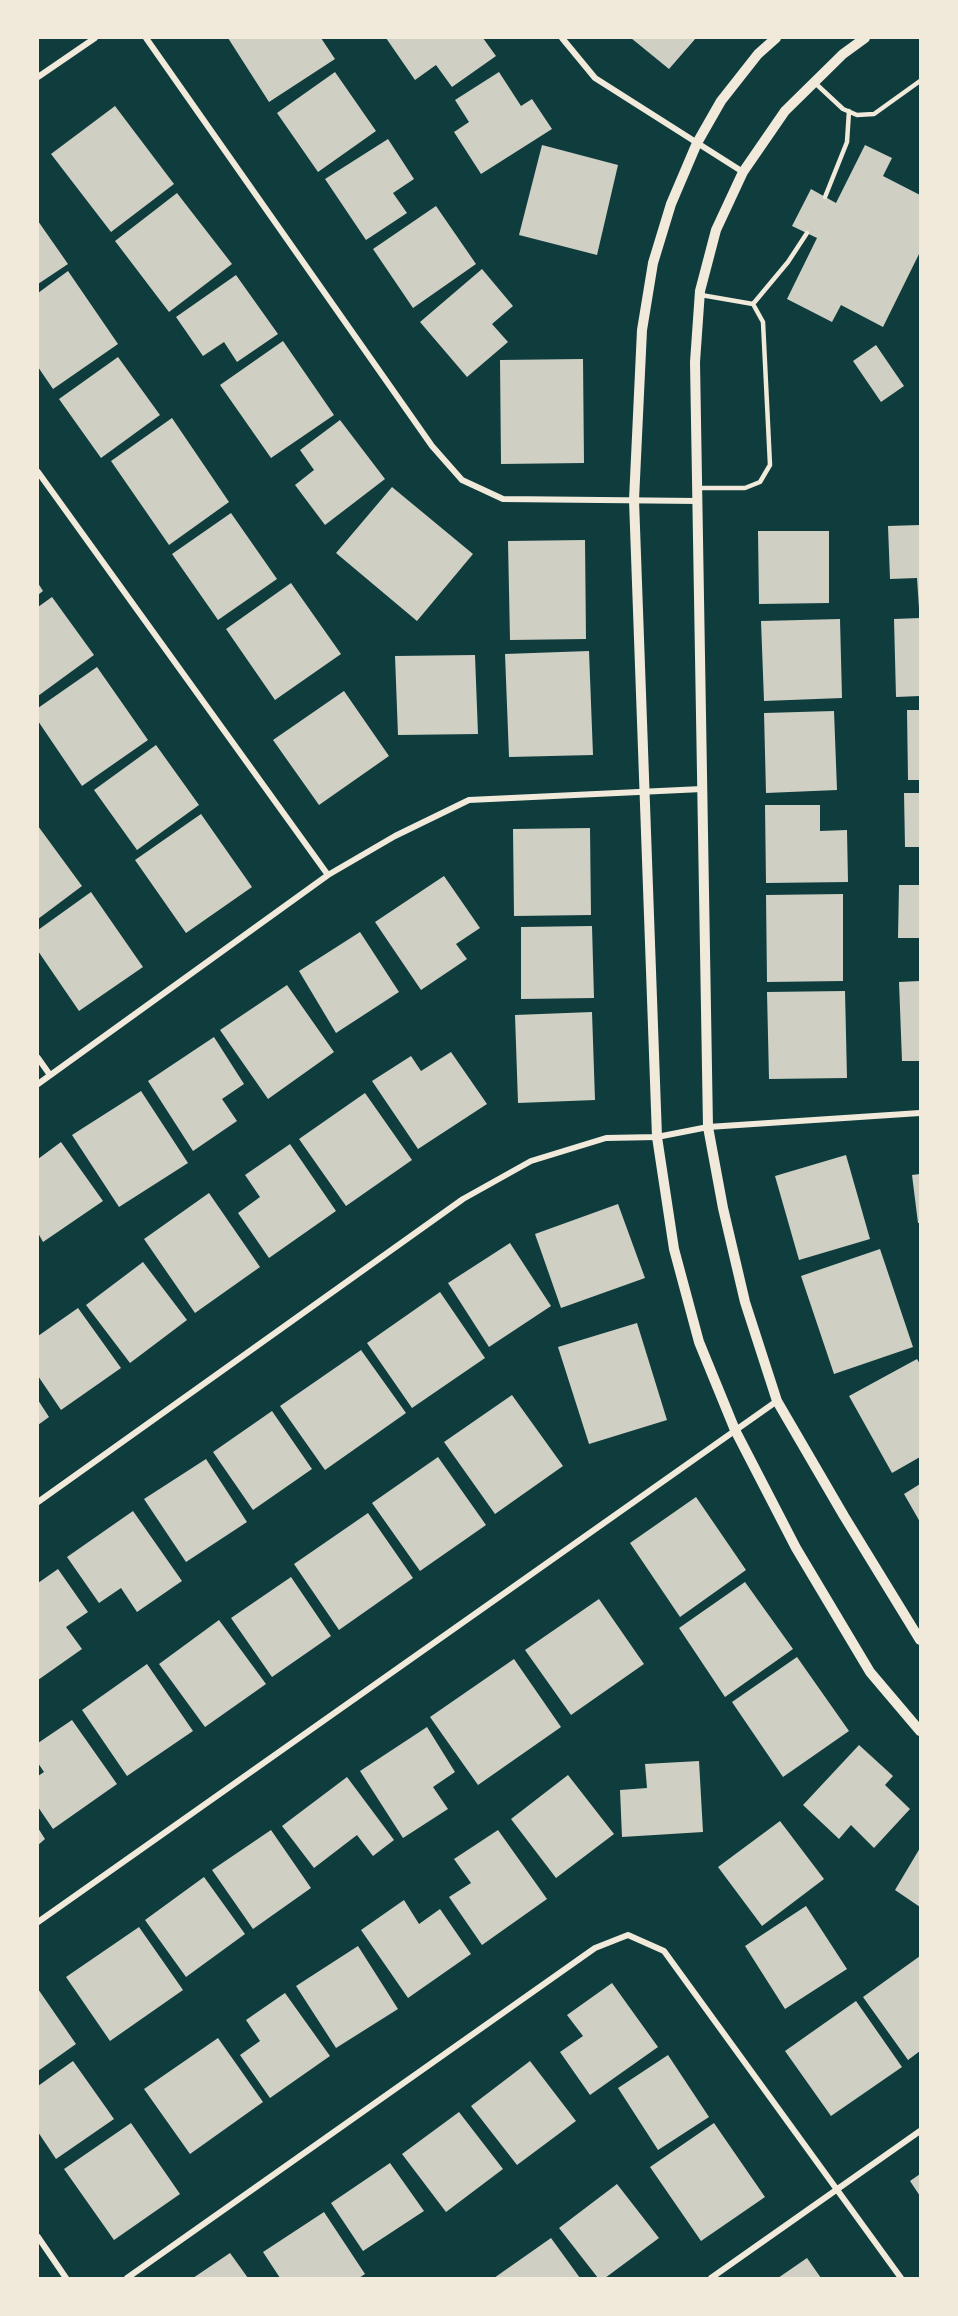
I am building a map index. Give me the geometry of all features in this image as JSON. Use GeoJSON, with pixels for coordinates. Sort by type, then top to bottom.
{"type":"FeatureCollection","features":[{"type":"Feature","properties":{"kind":"street"},"geometry":{"type":"LineString","coordinates":[[38,78],[95,38]]}},
{"type":"Feature","properties":{"kind":"street"},"geometry":{"type":"LineString","coordinates":[[146,38],[432,446],[462,480],[503,499],[698,501]]}},
{"type":"Feature","properties":{"kind":"street"},"geometry":{"type":"LineString","coordinates":[[562,38],[595,78],[743,172]]}},
{"type":"Feature","properties":{"kind":"street"},"geometry":{"type":"LineString","coordinates":[[776,38],[758,54],[721,101],[697,142],[670,204],[653,263],[642,330],[634,500],[657,1137],[674,1249],[699,1342],[735,1430],[796,1548],[870,1672],[921,1731]]}},
{"type":"Feature","properties":{"kind":"street"},"geometry":{"type":"LineString","coordinates":[[865,38],[843,54],[786,111],[743,172],[716,230],[700,295],[695,362],[708,1127],[723,1208],[746,1302],[777,1401],[850,1526],[921,1640]]}},
{"type":"Feature","properties":{"kind":"street"},"geometry":{"type":"LineString","coordinates":[[38,472],[328,875]]}},
{"type":"Feature","properties":{"kind":"street"},"geometry":{"type":"LineString","coordinates":[[38,1084],[328,875],[395,836],[469,800],[702,789]]}},
{"type":"Feature","properties":{"kind":"street"},"geometry":{"type":"LineString","coordinates":[[38,1058],[50,1075]]}},
{"type":"Feature","properties":{"kind":"street"},"geometry":{"type":"LineString","coordinates":[[38,1502],[464,1199],[531,1161],[606,1138],[657,1137],[708,1127],[921,1113]]}},
{"type":"Feature","properties":{"kind":"street"},"geometry":{"type":"LineString","coordinates":[[38,1922],[777,1401]]}},
{"type":"Feature","properties":{"kind":"street"},"geometry":{"type":"LineString","coordinates":[[127,2278],[595,1948],[628,1935],[664,1951],[900,2278]]}},
{"type":"Feature","properties":{"kind":"street"},"geometry":{"type":"LineString","coordinates":[[711,2278],[921,2131]]}},
{"type":"Feature","properties":{"kind":"street"},"geometry":{"type":"LineString","coordinates":[[38,2237],[66,2278]]}},
{"type":"Feature","properties":{"kind":"lane"},"geometry":{"type":"LineString","coordinates":[[814,82],[843,109],[857,115],[874,114],[921,81]]}},
{"type":"Feature","properties":{"kind":"lane"},"geometry":{"type":"LineString","coordinates":[[825,197],[847,142],[849,111]]}},
{"type":"Feature","properties":{"kind":"lane"},"geometry":{"type":"LineString","coordinates":[[753,304],[788,262],[807,233]]}},
{"type":"Feature","properties":{"kind":"lane"},"geometry":{"type":"LineString","coordinates":[[700,295],[753,304]]}},
{"type":"Feature","properties":{"kind":"lane"},"geometry":{"type":"LineString","coordinates":[[697,488],[745,488],[760,482],[770,465],[763,322],[753,304]]}},
{"type":"Feature","properties":{"kind":"building"},"geometry":{"type":"Polygon","coordinates":[[[228,38],[321,38],[335,59],[269,102],[228,38]]]}},
{"type":"Feature","properties":{"kind":"building"},"geometry":{"type":"Polygon","coordinates":[[[386,38],[483,38],[496,56],[452,87],[436,65],[415,80],[386,38]]]}},
{"type":"Feature","properties":{"kind":"building"},"geometry":{"type":"Polygon","coordinates":[[[631,38],[696,38],[669,69],[631,38]]]}},
{"type":"Feature","properties":{"kind":"building"},"geometry":{"type":"Polygon","coordinates":[[[335,72],[376,131],[318,172],[277,113],[335,72]]]}},
{"type":"Feature","properties":{"kind":"building"},"geometry":{"type":"Polygon","coordinates":[[[499,72],[521,106],[532,99],[552,129],[481,174],[454,132],[469,122],[455,100],[499,72]]]}},
{"type":"Feature","properties":{"kind":"building"},"geometry":{"type":"Polygon","coordinates":[[[115,106],[174,184],[111,232],[51,154],[115,106]]]}},
{"type":"Feature","properties":{"kind":"building"},"geometry":{"type":"Polygon","coordinates":[[[388,139],[414,179],[393,193],[407,213],[366,240],[325,179],[388,139]]]}},
{"type":"Feature","properties":{"kind":"building"},"geometry":{"type":"Polygon","coordinates":[[[542,145],[618,165],[597,255],[519,235],[542,145]]]}},
{"type":"Feature","properties":{"kind":"building"},"geometry":{"type":"Polygon","coordinates":[[[865,145],[892,158],[883,176],[920,195],[920,252],[883,327],[841,305],[832,322],[787,299],[817,238],[792,226],[811,189],[836,203],[865,145]]]}},
{"type":"Feature","properties":{"kind":"building"},"geometry":{"type":"Polygon","coordinates":[[[177,193],[232,264],[169,312],[115,241],[177,193]]]}},
{"type":"Feature","properties":{"kind":"building"},"geometry":{"type":"Polygon","coordinates":[[[436,206],[476,264],[413,308],[373,249],[436,206]]]}},
{"type":"Feature","properties":{"kind":"building"},"geometry":{"type":"Polygon","coordinates":[[[38,221],[68,264],[38,284],[38,221]]]}},
{"type":"Feature","properties":{"kind":"building"},"geometry":{"type":"Polygon","coordinates":[[[482,269],[513,306],[492,324],[508,342],[467,377],[420,322],[482,269]]]}},
{"type":"Feature","properties":{"kind":"building"},"geometry":{"type":"Polygon","coordinates":[[[68,271],[118,344],[53,389],[38,367],[38,293],[68,271]]]}},
{"type":"Feature","properties":{"kind":"building"},"geometry":{"type":"Polygon","coordinates":[[[236,275],[278,334],[237,362],[224,342],[203,356],[176,317],[236,275]]]}},
{"type":"Feature","properties":{"kind":"building"},"geometry":{"type":"Polygon","coordinates":[[[283,341],[334,415],[271,458],[220,385],[283,341]]]}},
{"type":"Feature","properties":{"kind":"building"},"geometry":{"type":"Polygon","coordinates":[[[876,345],[904,386],[881,402],[853,361],[876,345]]]}},
{"type":"Feature","properties":{"kind":"building"},"geometry":{"type":"Polygon","coordinates":[[[118,357],[160,415],[101,458],[59,399],[118,357]]]}},
{"type":"Feature","properties":{"kind":"building"},"geometry":{"type":"Polygon","coordinates":[[[583,359],[584,463],[501,464],[500,360],[583,359]]]}},
{"type":"Feature","properties":{"kind":"building"},"geometry":{"type":"Polygon","coordinates":[[[172,418],[229,502],[169,545],[111,461],[172,418]]]}},
{"type":"Feature","properties":{"kind":"building"},"geometry":{"type":"Polygon","coordinates":[[[340,420],[385,479],[325,525],[295,485],[314,470],[300,450],[340,420]]]}},
{"type":"Feature","properties":{"kind":"building"},"geometry":{"type":"Polygon","coordinates":[[[392,487],[473,554],[417,621],[336,553],[392,487]]]}},
{"type":"Feature","properties":{"kind":"building"},"geometry":{"type":"Polygon","coordinates":[[[231,513],[277,579],[218,620],[172,554],[231,513]]]}},
{"type":"Feature","properties":{"kind":"building"},"geometry":{"type":"Polygon","coordinates":[[[920,525],[919,608],[917,578],[890,579],[888,526],[920,525]]]}},
{"type":"Feature","properties":{"kind":"building"},"geometry":{"type":"Polygon","coordinates":[[[758,531],[829,531],[829,603],[759,604],[758,531]]]}},
{"type":"Feature","properties":{"kind":"building"},"geometry":{"type":"Polygon","coordinates":[[[585,540],[586,639],[510,640],[508,541],[585,540]]]}},
{"type":"Feature","properties":{"kind":"building"},"geometry":{"type":"Polygon","coordinates":[[[38,583],[43,591],[38,595],[38,583]]]}},
{"type":"Feature","properties":{"kind":"building"},"geometry":{"type":"Polygon","coordinates":[[[291,583],[341,654],[275,700],[226,629],[291,583]]]}},
{"type":"Feature","properties":{"kind":"building"},"geometry":{"type":"Polygon","coordinates":[[[52,597],[94,655],[38,696],[38,607],[52,597]]]}},
{"type":"Feature","properties":{"kind":"building"},"geometry":{"type":"Polygon","coordinates":[[[920,618],[920,696],[896,697],[894,619],[920,618]]]}},
{"type":"Feature","properties":{"kind":"building"},"geometry":{"type":"Polygon","coordinates":[[[840,619],[842,698],[764,701],[761,621],[840,619]]]}},
{"type":"Feature","properties":{"kind":"building"},"geometry":{"type":"Polygon","coordinates":[[[589,651],[593,755],[509,757],[505,654],[589,651]]]}},
{"type":"Feature","properties":{"kind":"building"},"geometry":{"type":"Polygon","coordinates":[[[475,655],[478,734],[398,735],[395,656],[475,655]]]}},
{"type":"Feature","properties":{"kind":"building"},"geometry":{"type":"Polygon","coordinates":[[[97,667],[148,740],[82,786],[38,721],[38,708],[97,667]]]}},
{"type":"Feature","properties":{"kind":"building"},"geometry":{"type":"Polygon","coordinates":[[[344,691],[389,756],[319,805],[273,740],[344,691]]]}},
{"type":"Feature","properties":{"kind":"building"},"geometry":{"type":"Polygon","coordinates":[[[907,710],[920,710],[920,780],[908,780],[907,710]]]}},
{"type":"Feature","properties":{"kind":"building"},"geometry":{"type":"Polygon","coordinates":[[[834,711],[837,790],[766,793],[764,713],[834,711]]]}},
{"type":"Feature","properties":{"kind":"building"},"geometry":{"type":"Polygon","coordinates":[[[156,745],[199,805],[137,850],[94,790],[156,745]]]}},
{"type":"Feature","properties":{"kind":"building"},"geometry":{"type":"Polygon","coordinates":[[[904,793],[920,793],[920,847],[905,847],[904,793]]]}},
{"type":"Feature","properties":{"kind":"building"},"geometry":{"type":"Polygon","coordinates":[[[765,805],[820,805],[820,831],[847,830],[848,882],[766,883],[765,805]]]}},
{"type":"Feature","properties":{"kind":"building"},"geometry":{"type":"Polygon","coordinates":[[[201,814],[252,887],[186,933],[135,860],[201,814]]]}},
{"type":"Feature","properties":{"kind":"building"},"geometry":{"type":"Polygon","coordinates":[[[38,826],[82,886],[38,919],[38,826]]]}},
{"type":"Feature","properties":{"kind":"building"},"geometry":{"type":"Polygon","coordinates":[[[590,828],[591,915],[514,916],[513,829],[590,828]]]}},
{"type":"Feature","properties":{"kind":"building"},"geometry":{"type":"Polygon","coordinates":[[[444,876],[480,928],[456,944],[467,959],[421,990],[375,922],[444,876]]]}},
{"type":"Feature","properties":{"kind":"building"},"geometry":{"type":"Polygon","coordinates":[[[899,885],[920,885],[920,938],[898,938],[899,885]]]}},
{"type":"Feature","properties":{"kind":"building"},"geometry":{"type":"Polygon","coordinates":[[[91,892],[143,967],[79,1011],[38,951],[38,930],[91,892]]]}},
{"type":"Feature","properties":{"kind":"building"},"geometry":{"type":"Polygon","coordinates":[[[843,894],[843,981],[767,982],[766,895],[843,894]]]}},
{"type":"Feature","properties":{"kind":"building"},"geometry":{"type":"Polygon","coordinates":[[[592,926],[594,998],[521,999],[521,927],[592,926]]]}},
{"type":"Feature","properties":{"kind":"building"},"geometry":{"type":"Polygon","coordinates":[[[360,932],[399,992],[336,1033],[299,971],[360,932]]]}},
{"type":"Feature","properties":{"kind":"building"},"geometry":{"type":"Polygon","coordinates":[[[920,981],[920,1061],[902,1061],[899,982],[920,981]]]}},
{"type":"Feature","properties":{"kind":"building"},"geometry":{"type":"Polygon","coordinates":[[[287,985],[334,1052],[268,1099],[220,1030],[287,985]]]}},
{"type":"Feature","properties":{"kind":"building"},"geometry":{"type":"Polygon","coordinates":[[[845,991],[847,1078],[769,1079],[767,992],[845,991]]]}},
{"type":"Feature","properties":{"kind":"building"},"geometry":{"type":"Polygon","coordinates":[[[592,1012],[595,1100],[518,1103],[515,1015],[592,1012]]]}},
{"type":"Feature","properties":{"kind":"building"},"geometry":{"type":"Polygon","coordinates":[[[214,1037],[244,1084],[222,1099],[237,1121],[193,1151],[148,1081],[214,1037]]]}},
{"type":"Feature","properties":{"kind":"building"},"geometry":{"type":"Polygon","coordinates":[[[451,1052],[487,1104],[418,1149],[372,1081],[411,1056],[421,1071],[451,1052]]]}},
{"type":"Feature","properties":{"kind":"building"},"geometry":{"type":"Polygon","coordinates":[[[141,1091],[188,1163],[119,1207],[72,1135],[141,1091]]]}},
{"type":"Feature","properties":{"kind":"building"},"geometry":{"type":"Polygon","coordinates":[[[365,1093],[412,1160],[346,1206],[299,1139],[365,1093]]]}},
{"type":"Feature","properties":{"kind":"building"},"geometry":{"type":"Polygon","coordinates":[[[61,1142],[103,1201],[43,1242],[38,1233],[38,1159],[61,1142]]]}},
{"type":"Feature","properties":{"kind":"building"},"geometry":{"type":"Polygon","coordinates":[[[290,1144],[336,1211],[269,1258],[238,1213],[260,1197],[245,1175],[290,1144]]]}},
{"type":"Feature","properties":{"kind":"building"},"geometry":{"type":"Polygon","coordinates":[[[846,1155],[870,1239],[799,1260],[775,1176],[846,1155]]]}},
{"type":"Feature","properties":{"kind":"building"},"geometry":{"type":"Polygon","coordinates":[[[920,1174],[920,1223],[918,1223],[912,1175],[920,1174]]]}},
{"type":"Feature","properties":{"kind":"building"},"geometry":{"type":"Polygon","coordinates":[[[209,1193],[260,1267],[195,1313],[144,1239],[209,1193]]]}},
{"type":"Feature","properties":{"kind":"building"},"geometry":{"type":"Polygon","coordinates":[[[618,1204],[645,1278],[561,1308],[535,1234],[618,1204]]]}},
{"type":"Feature","properties":{"kind":"building"},"geometry":{"type":"Polygon","coordinates":[[[510,1243],[551,1306],[489,1347],[448,1283],[510,1243]]]}},
{"type":"Feature","properties":{"kind":"building"},"geometry":{"type":"Polygon","coordinates":[[[880,1249],[913,1347],[834,1374],[801,1276],[880,1249]]]}},
{"type":"Feature","properties":{"kind":"building"},"geometry":{"type":"Polygon","coordinates":[[[143,1262],[187,1320],[130,1363],[86,1305],[143,1262]]]}},
{"type":"Feature","properties":{"kind":"building"},"geometry":{"type":"Polygon","coordinates":[[[440,1292],[485,1358],[412,1408],[367,1343],[440,1292]]]}},
{"type":"Feature","properties":{"kind":"building"},"geometry":{"type":"Polygon","coordinates":[[[78,1308],[121,1368],[61,1410],[38,1376],[38,1336],[78,1308]]]}},
{"type":"Feature","properties":{"kind":"building"},"geometry":{"type":"Polygon","coordinates":[[[637,1323],[667,1420],[589,1444],[558,1347],[637,1323]]]}},
{"type":"Feature","properties":{"kind":"building"},"geometry":{"type":"Polygon","coordinates":[[[361,1350],[406,1413],[325,1470],[280,1406],[361,1350]]]}},
{"type":"Feature","properties":{"kind":"building"},"geometry":{"type":"Polygon","coordinates":[[[917,1359],[920,1364],[920,1457],[892,1473],[849,1396],[917,1359]]]}},
{"type":"Feature","properties":{"kind":"building"},"geometry":{"type":"Polygon","coordinates":[[[512,1395],[563,1466],[495,1514],[444,1442],[512,1395]]]}},
{"type":"Feature","properties":{"kind":"building"},"geometry":{"type":"Polygon","coordinates":[[[38,1400],[49,1417],[38,1425],[38,1400]]]}},
{"type":"Feature","properties":{"kind":"building"},"geometry":{"type":"Polygon","coordinates":[[[272,1411],[312,1469],[253,1510],[213,1452],[272,1411]]]}},
{"type":"Feature","properties":{"kind":"building"},"geometry":{"type":"Polygon","coordinates":[[[438,1457],[486,1525],[420,1571],[372,1503],[438,1457]]]}},
{"type":"Feature","properties":{"kind":"building"},"geometry":{"type":"Polygon","coordinates":[[[206,1459],[247,1522],[186,1562],[144,1499],[206,1459]]]}},
{"type":"Feature","properties":{"kind":"building"},"geometry":{"type":"Polygon","coordinates":[[[920,1484],[920,1522],[904,1494],[920,1484]]]}},
{"type":"Feature","properties":{"kind":"building"},"geometry":{"type":"Polygon","coordinates":[[[696,1497],[746,1570],[680,1617],[630,1543],[696,1497]]]}},
{"type":"Feature","properties":{"kind":"building"},"geometry":{"type":"Polygon","coordinates":[[[133,1511],[182,1581],[137,1612],[121,1588],[99,1603],[67,1557],[133,1511]]]}},
{"type":"Feature","properties":{"kind":"building"},"geometry":{"type":"Polygon","coordinates":[[[368,1513],[413,1578],[339,1630],[294,1564],[368,1513]]]}},
{"type":"Feature","properties":{"kind":"building"},"geometry":{"type":"Polygon","coordinates":[[[58,1569],[88,1612],[66,1627],[82,1649],[38,1680],[38,1583],[58,1569]]]}},
{"type":"Feature","properties":{"kind":"building"},"geometry":{"type":"Polygon","coordinates":[[[291,1577],[331,1636],[272,1677],[231,1618],[291,1577]]]}},
{"type":"Feature","properties":{"kind":"building"},"geometry":{"type":"Polygon","coordinates":[[[745,1582],[793,1649],[725,1697],[679,1628],[745,1582]]]}},
{"type":"Feature","properties":{"kind":"building"},"geometry":{"type":"Polygon","coordinates":[[[599,1599],[644,1664],[571,1715],[525,1650],[599,1599]]]}},
{"type":"Feature","properties":{"kind":"building"},"geometry":{"type":"Polygon","coordinates":[[[219,1620],[266,1684],[205,1727],[159,1664],[219,1620]]]}},
{"type":"Feature","properties":{"kind":"building"},"geometry":{"type":"Polygon","coordinates":[[[797,1657],[849,1731],[783,1777],[732,1702],[797,1657]]]}},
{"type":"Feature","properties":{"kind":"building"},"geometry":{"type":"Polygon","coordinates":[[[514,1659],[561,1727],[478,1785],[430,1717],[514,1659]]]}},
{"type":"Feature","properties":{"kind":"building"},"geometry":{"type":"Polygon","coordinates":[[[147,1664],[193,1731],[127,1776],[82,1710],[147,1664]]]}},
{"type":"Feature","properties":{"kind":"building"},"geometry":{"type":"Polygon","coordinates":[[[72,1720],[117,1784],[53,1829],[38,1807],[38,1776],[44,1772],[38,1763],[38,1743],[72,1720]]]}},
{"type":"Feature","properties":{"kind":"building"},"geometry":{"type":"Polygon","coordinates":[[[427,1727],[455,1772],[433,1787],[448,1809],[403,1838],[360,1771],[427,1727]]]}},
{"type":"Feature","properties":{"kind":"building"},"geometry":{"type":"Polygon","coordinates":[[[859,1745],[893,1776],[885,1785],[910,1809],[874,1848],[851,1825],[839,1839],[803,1805],[859,1745]]]}},
{"type":"Feature","properties":{"kind":"building"},"geometry":{"type":"Polygon","coordinates":[[[699,1761],[703,1832],[622,1837],[620,1790],[647,1788],[645,1764],[699,1761]]]}},
{"type":"Feature","properties":{"kind":"building"},"geometry":{"type":"Polygon","coordinates":[[[568,1775],[614,1834],[556,1878],[511,1819],[568,1775]]]}},
{"type":"Feature","properties":{"kind":"building"},"geometry":{"type":"Polygon","coordinates":[[[347,1777],[394,1840],[373,1856],[357,1835],[314,1868],[282,1826],[347,1777]]]}},
{"type":"Feature","properties":{"kind":"building"},"geometry":{"type":"Polygon","coordinates":[[[780,1821],[824,1879],[762,1926],[718,1867],[780,1821]]]}},
{"type":"Feature","properties":{"kind":"building"},"geometry":{"type":"Polygon","coordinates":[[[38,1828],[45,1839],[38,1845],[38,1828]]]}},
{"type":"Feature","properties":{"kind":"building"},"geometry":{"type":"Polygon","coordinates":[[[271,1830],[311,1888],[253,1929],[212,1870],[271,1830]]]}},
{"type":"Feature","properties":{"kind":"building"},"geometry":{"type":"Polygon","coordinates":[[[498,1830],[547,1899],[482,1945],[449,1897],[471,1883],[454,1859],[498,1830]]]}},
{"type":"Feature","properties":{"kind":"building"},"geometry":{"type":"Polygon","coordinates":[[[920,1848],[920,1907],[895,1890],[920,1848]]]}},
{"type":"Feature","properties":{"kind":"building"},"geometry":{"type":"Polygon","coordinates":[[[204,1877],[245,1934],[186,1977],[145,1920],[204,1877]]]}},
{"type":"Feature","properties":{"kind":"building"},"geometry":{"type":"Polygon","coordinates":[[[404,1900],[419,1924],[440,1909],[471,1954],[408,1998],[361,1930],[404,1900]]]}},
{"type":"Feature","properties":{"kind":"building"},"geometry":{"type":"Polygon","coordinates":[[[806,1906],[847,1969],[785,2009],[745,1946],[806,1906]]]}},
{"type":"Feature","properties":{"kind":"building"},"geometry":{"type":"Polygon","coordinates":[[[139,1927],[183,1990],[110,2041],[66,1977],[139,1927]]]}},
{"type":"Feature","properties":{"kind":"building"},"geometry":{"type":"Polygon","coordinates":[[[358,1946],[398,2009],[336,2048],[296,1986],[358,1946]]]}},
{"type":"Feature","properties":{"kind":"building"},"geometry":{"type":"Polygon","coordinates":[[[920,1956],[920,2051],[908,2060],[863,1997],[920,1956]]]}},
{"type":"Feature","properties":{"kind":"building"},"geometry":{"type":"Polygon","coordinates":[[[612,1983],[658,2047],[590,2095],[560,2052],[583,2036],[567,2015],[612,1983]]]}},
{"type":"Feature","properties":{"kind":"building"},"geometry":{"type":"Polygon","coordinates":[[[38,1989],[76,2044],[38,2071],[38,1989]]]}},
{"type":"Feature","properties":{"kind":"building"},"geometry":{"type":"Polygon","coordinates":[[[285,1993],[330,2056],[270,2098],[240,2055],[260,2041],[246,2020],[285,1993]]]}},
{"type":"Feature","properties":{"kind":"building"},"geometry":{"type":"Polygon","coordinates":[[[856,2001],[902,2067],[831,2116],[785,2051],[856,2001]]]}},
{"type":"Feature","properties":{"kind":"building"},"geometry":{"type":"Polygon","coordinates":[[[218,2038],[263,2102],[190,2154],[144,2089],[218,2038]]]}},
{"type":"Feature","properties":{"kind":"building"},"geometry":{"type":"Polygon","coordinates":[[[668,2055],[709,2117],[658,2150],[618,2088],[668,2055]]]}},
{"type":"Feature","properties":{"kind":"building"},"geometry":{"type":"Polygon","coordinates":[[[73,2061],[114,2119],[56,2159],[38,2132],[38,2086],[73,2061]]]}},
{"type":"Feature","properties":{"kind":"building"},"geometry":{"type":"Polygon","coordinates":[[[530,2061],[576,2121],[517,2165],[471,2106],[530,2061]]]}},
{"type":"Feature","properties":{"kind":"building"},"geometry":{"type":"Polygon","coordinates":[[[459,2112],[503,2169],[446,2212],[402,2154],[459,2112]]]}},
{"type":"Feature","properties":{"kind":"building"},"geometry":{"type":"Polygon","coordinates":[[[131,2123],[180,2194],[114,2240],[64,2169],[131,2123]]]}},
{"type":"Feature","properties":{"kind":"building"},"geometry":{"type":"Polygon","coordinates":[[[714,2123],[765,2197],[701,2241],[650,2167],[714,2123]]]}},
{"type":"Feature","properties":{"kind":"building"},"geometry":{"type":"Polygon","coordinates":[[[390,2163],[424,2211],[363,2251],[331,2203],[390,2163]]]}},
{"type":"Feature","properties":{"kind":"building"},"geometry":{"type":"Polygon","coordinates":[[[920,2174],[920,2196],[910,2181],[920,2174]]]}},
{"type":"Feature","properties":{"kind":"building"},"geometry":{"type":"Polygon","coordinates":[[[617,2184],[659,2238],[605,2278],[598,2278],[559,2228],[617,2184]]]}},
{"type":"Feature","properties":{"kind":"building"},"geometry":{"type":"Polygon","coordinates":[[[324,2212],[365,2274],[359,2278],[280,2278],[263,2252],[324,2212]]]}},
{"type":"Feature","properties":{"kind":"building"},"geometry":{"type":"Polygon","coordinates":[[[551,2238],[580,2278],[494,2278],[551,2238]]]}},
{"type":"Feature","properties":{"kind":"building"},"geometry":{"type":"Polygon","coordinates":[[[230,2253],[248,2278],[193,2278],[230,2253]]]}},
{"type":"Feature","properties":{"kind":"building"},"geometry":{"type":"Polygon","coordinates":[[[807,2258],[821,2278],[778,2278],[807,2258]]]}}]}
